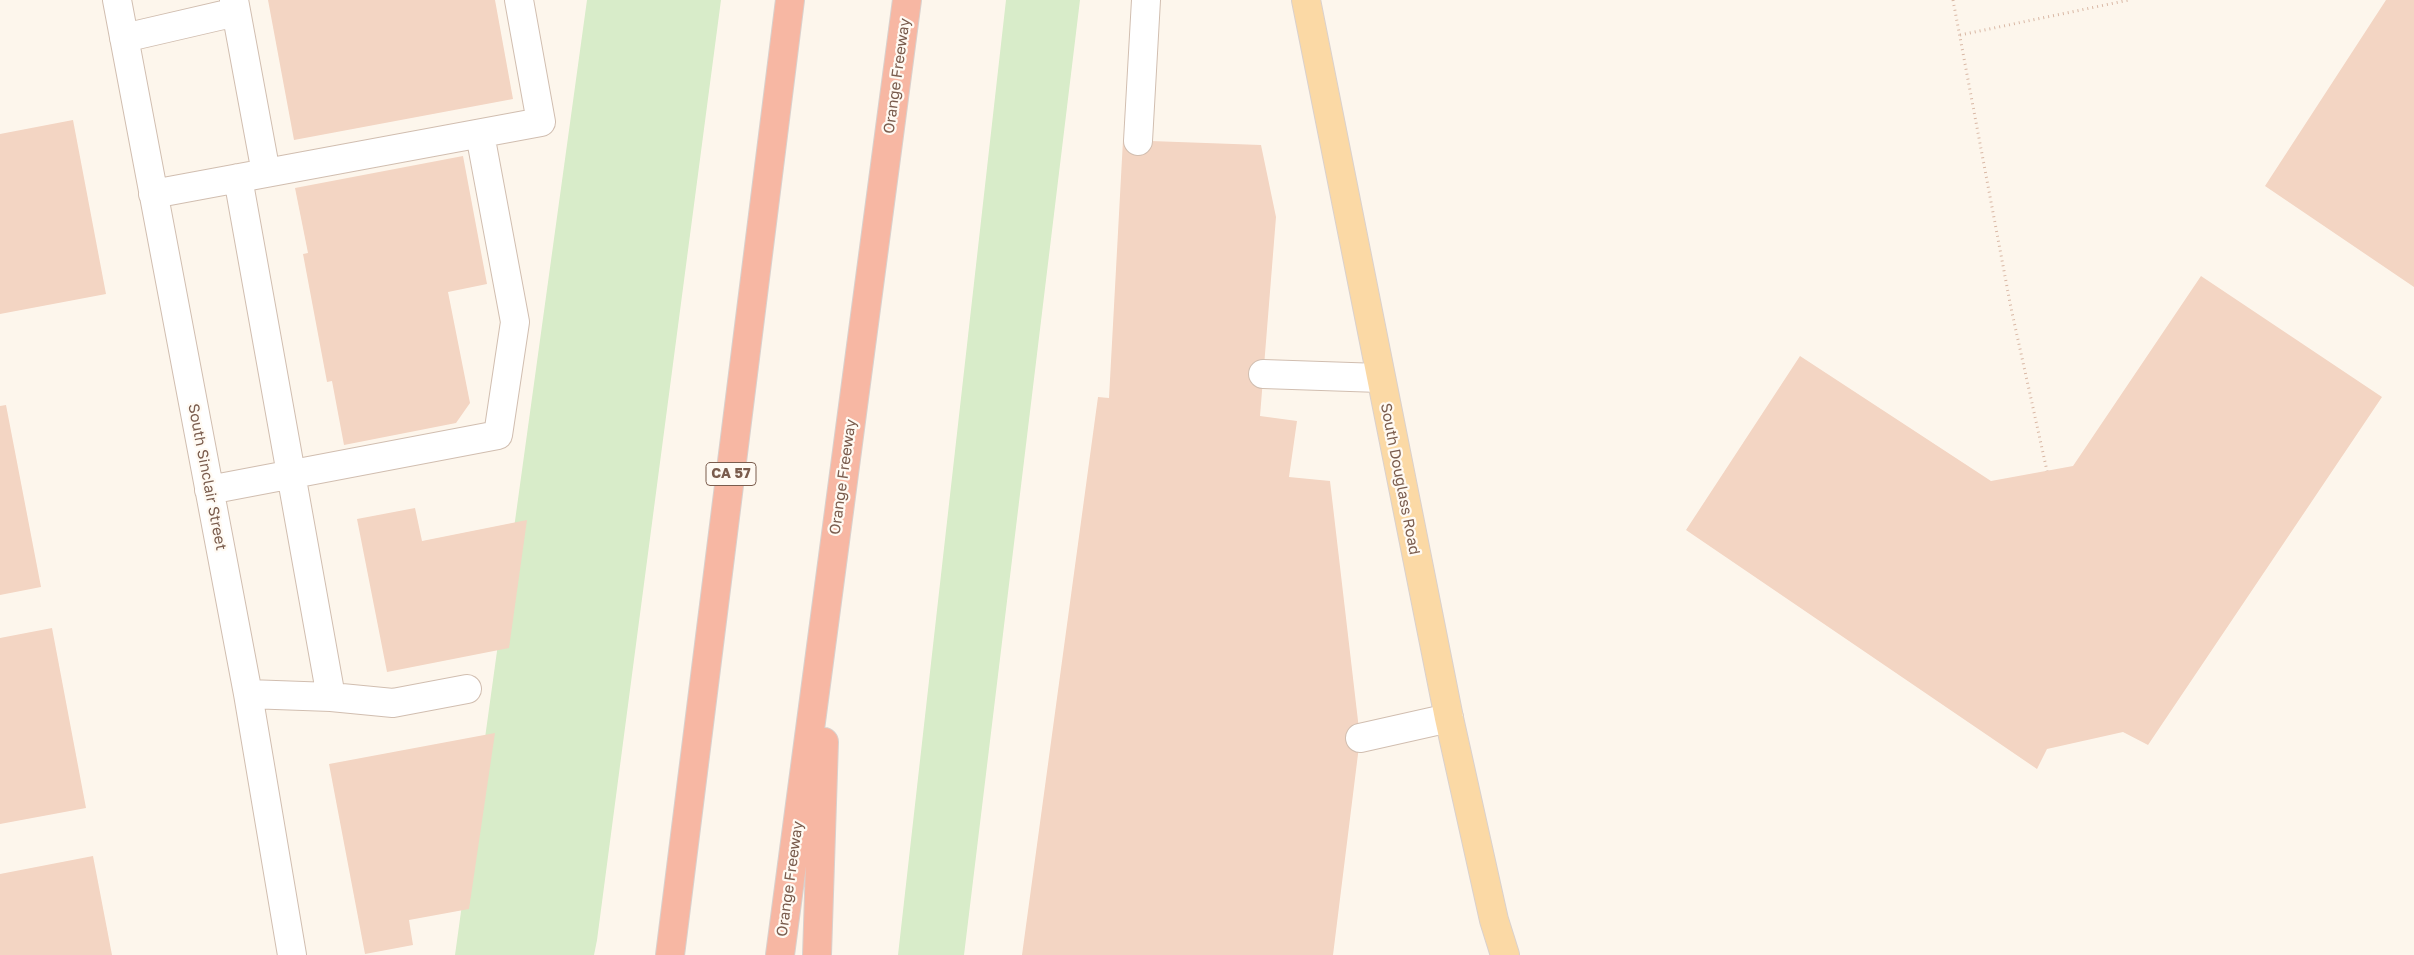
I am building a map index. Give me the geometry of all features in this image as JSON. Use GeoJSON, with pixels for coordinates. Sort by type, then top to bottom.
{"type":"FeatureCollection","features":[{"type":"Feature","properties":{"kind":"highway","name":"CA 57"},"geometry":{"type":"LineString","coordinates":[[670,952],[790,0]]}},
{"type":"Feature","properties":{"kind":"highway","name":"Orange Freeway"},"geometry":{"type":"LineString","coordinates":[[780,955],[907,0]]}},
{"type":"Feature","properties":{"kind":"highway"},"geometry":{"type":"LineString","coordinates":[[817,955],[828,589]]}},
{"type":"Feature","properties":{"kind":"main road","name":"South Douglass Road"},"geometry":{"type":"LineString","coordinates":[[1306,0],[1449,718],[1494,920],[1505,955]]}},
{"type":"Feature","properties":{"kind":"street","name":"South Sinclair Street"},"geometry":{"type":"LineString","coordinates":[[116,0],[248,694],[292,955]]}},
{"type":"Feature","properties":{"kind":"street"},"geometry":{"type":"LineString","coordinates":[[153,194],[541,122],[519,0]]}},
{"type":"Feature","properties":{"kind":"street"},"geometry":{"type":"LineString","coordinates":[[1138,141],[1146,0]]}},
{"type":"Feature","properties":{"kind":"street"},"geometry":{"type":"LineString","coordinates":[[124,38],[235,6],[266,173]]}},
{"type":"Feature","properties":{"kind":"street"},"geometry":{"type":"LineString","coordinates":[[209,490],[498,435],[515,322],[480,134]]}},
{"type":"Feature","properties":{"kind":"street"},"geometry":{"type":"LineString","coordinates":[[238,178],[331,697]]}},
{"type":"Feature","properties":{"kind":"street"},"geometry":{"type":"LineString","coordinates":[[1264,374],[1380,378]]}},
{"type":"Feature","properties":{"kind":"street"},"geometry":{"type":"LineString","coordinates":[[248,694],[331,697],[394,703],[467,689]]}},
{"type":"Feature","properties":{"kind":"street"},"geometry":{"type":"LineString","coordinates":[[1360,738],[1449,718]]}},
{"type":"Feature","properties":{"kind":"path"},"geometry":{"type":"LineString","coordinates":[[1953,0],[2011,308],[2047,471]]}},
{"type":"Feature","properties":{"kind":"path"},"geometry":{"type":"LineString","coordinates":[[1960,35],[2129,0]]}},
{"type":"Feature","properties":{"kind":"green space"},"geometry":{"type":"Polygon","coordinates":[[[587,0],[721,0],[597,940],[594,955],[455,955],[587,0]]]}},
{"type":"Feature","properties":{"kind":"green space"},"geometry":{"type":"Polygon","coordinates":[[[1006,0],[1080,0],[964,955],[898,955],[1006,0]]]}},
{"type":"Feature","properties":{"kind":"building"},"geometry":{"type":"Polygon","coordinates":[[[268,0],[495,0],[513,99],[294,140],[268,0]]]}},
{"type":"Feature","properties":{"kind":"building"},"geometry":{"type":"Polygon","coordinates":[[[2386,0],[2414,0],[2414,287],[2265,186],[2386,0]]]}},
{"type":"Feature","properties":{"kind":"building"},"geometry":{"type":"Polygon","coordinates":[[[73,120],[106,294],[0,314],[0,134],[73,120]]]}},
{"type":"Feature","properties":{"kind":"building"},"geometry":{"type":"Polygon","coordinates":[[[1123,140],[1261,145],[1276,217],[1260,416],[1297,421],[1289,477],[1330,481],[1360,738],[1333,955],[1022,955],[1098,397],[1109,398],[1123,140]]]}},
{"type":"Feature","properties":{"kind":"building"},"geometry":{"type":"Polygon","coordinates":[[[463,156],[487,284],[448,292],[470,403],[456,423],[344,445],[332,381],[327,382],[303,254],[308,253],[295,188],[463,156]]]}},
{"type":"Feature","properties":{"kind":"building"},"geometry":{"type":"Polygon","coordinates":[[[2201,276],[2382,397],[2148,745],[2123,732],[2047,749],[2037,769],[1686,530],[1800,356],[1991,481],[2073,466],[2201,276]]]}},
{"type":"Feature","properties":{"kind":"building"},"geometry":{"type":"Polygon","coordinates":[[[6,405],[41,587],[0,595],[0,406],[6,405]]]}},
{"type":"Feature","properties":{"kind":"building"},"geometry":{"type":"Polygon","coordinates":[[[415,508],[422,541],[527,520],[509,648],[387,672],[357,519],[415,508]]]}},
{"type":"Feature","properties":{"kind":"building"},"geometry":{"type":"Polygon","coordinates":[[[52,628],[86,808],[0,824],[0,638],[52,628]]]}},
{"type":"Feature","properties":{"kind":"building"},"geometry":{"type":"Polygon","coordinates":[[[495,733],[469,909],[409,920],[413,945],[365,954],[329,764],[495,733]]]}},
{"type":"Feature","properties":{"kind":"building"},"geometry":{"type":"Polygon","coordinates":[[[93,856],[112,955],[0,955],[0,874],[93,856]]]}}]}
